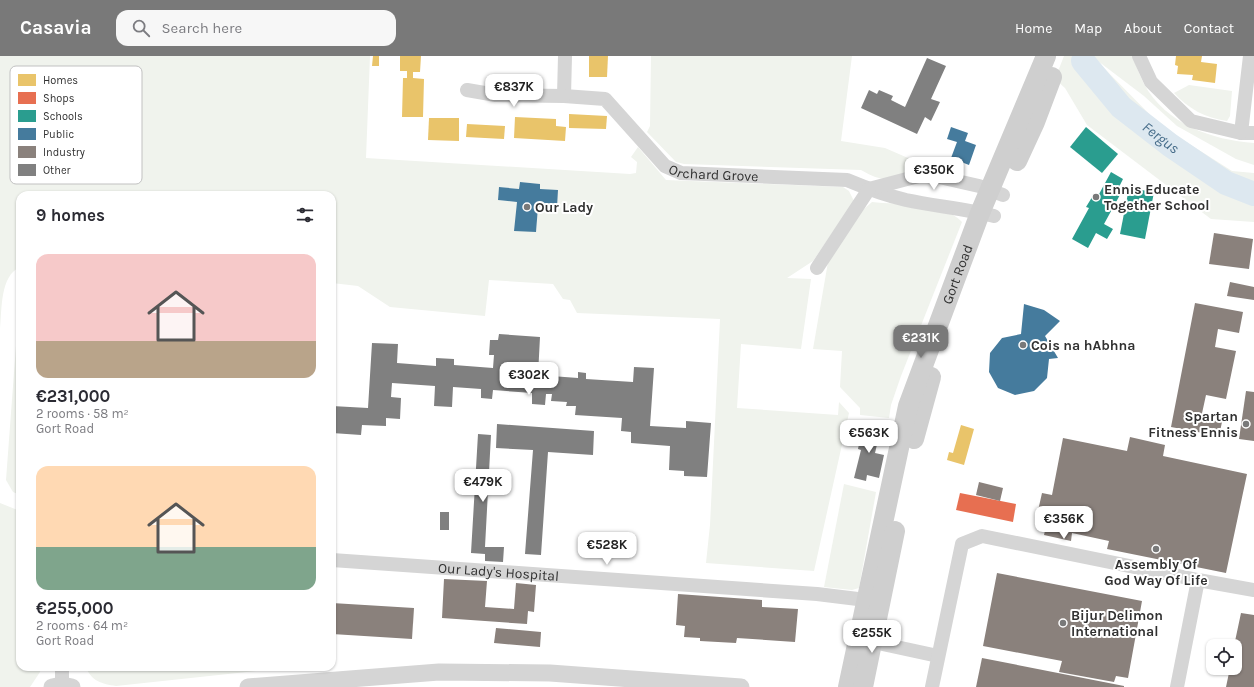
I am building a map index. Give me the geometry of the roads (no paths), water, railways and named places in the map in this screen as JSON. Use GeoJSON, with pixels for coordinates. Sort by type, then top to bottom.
{"type":"FeatureCollection","features":[{"type":"Feature","properties":{"kind":"main road","name":"Gort Road"},"geometry":{"type":"LineString","coordinates":[[848,687],[865,640],[873,601],[918,421],[932,374],[987,214],[997,193],[1046,56]]}},
{"type":"Feature","properties":{"kind":"main road","name":"Gort Road"},"geometry":{"type":"LineString","coordinates":[[997,193],[1010,175],[1035,122],[1060,56]]}},
{"type":"Feature","properties":{"kind":"main road","name":"Gort Road"},"geometry":{"type":"LineString","coordinates":[[863,687],[869,660],[865,640],[877,622],[873,601]]}},
{"type":"Feature","properties":{"kind":"street"},"geometry":{"type":"LineString","coordinates":[[564,96],[565,56]]}},
{"type":"Feature","properties":{"kind":"street"},"geometry":{"type":"LineString","coordinates":[[1139,56],[1151,82],[1191,121],[1247,133],[1250,56]]}},
{"type":"Feature","properties":{"kind":"street","name":"Orchard Grove"},"geometry":{"type":"LineString","coordinates":[[467,90],[496,95],[564,96],[605,99],[665,166],[682,173],[847,180],[869,189],[906,200],[987,214]]}},
{"type":"Feature","properties":{"kind":"street"},"geometry":{"type":"LineString","coordinates":[[817,268],[869,189],[926,174],[954,180],[997,193]]}},
{"type":"Feature","properties":{"kind":"street"},"geometry":{"type":"LineString","coordinates":[[932,687],[962,544],[982,536],[1254,590]]}},
{"type":"Feature","properties":{"kind":"street","name":"Our Lady's Hospital"},"geometry":{"type":"LineString","coordinates":[[336,560],[738,588],[873,601]]}},
{"type":"Feature","properties":{"kind":"street"},"geometry":{"type":"LineString","coordinates":[[1177,687],[1198,580]]}},
{"type":"Feature","properties":{"kind":"street"},"geometry":{"type":"LineString","coordinates":[[877,622],[892,645]]}},
{"type":"Feature","properties":{"kind":"street"},"geometry":{"type":"LineString","coordinates":[[865,640],[938,656]]}},
{"type":"Feature","properties":{"kind":"street"},"geometry":{"type":"LineString","coordinates":[[869,660],[892,645]]}},
{"type":"Feature","properties":{"kind":"street"},"geometry":{"type":"LineString","coordinates":[[62,671],[62,686]]}},
{"type":"Feature","properties":{"kind":"street"},"geometry":{"type":"LineString","coordinates":[[248,687],[439,672],[550,673],[741,687]]}},
{"type":"Feature","properties":{"kind":"waterway","name":"Fergus"},"geometry":{"type":"LineString","coordinates":[[1083,61],[1121,107],[1170,145],[1226,183],[1254,194]]}},
{"type":"Feature","properties":{"kind":"place","name":"Ennis Educate Together School"},"geometry":{"type":"Point","coordinates":[1096,197]}},
{"type":"Feature","properties":{"kind":"place","name":"Our Lady"},"geometry":{"type":"Point","coordinates":[527,207]}},
{"type":"Feature","properties":{"kind":"place","name":"Cois na hAbhna"},"geometry":{"type":"Point","coordinates":[1023,345]}},
{"type":"Feature","properties":{"kind":"place","name":"Spartan Fitness Ennis"},"geometry":{"type":"Point","coordinates":[1246,424]}},
{"type":"Feature","properties":{"kind":"place","name":"Assembly Of God Way Of Life"},"geometry":{"type":"Point","coordinates":[1156,549]}},
{"type":"Feature","properties":{"kind":"place","name":"Bijur Delimon International"},"geometry":{"type":"Point","coordinates":[1063,623]}}]}
